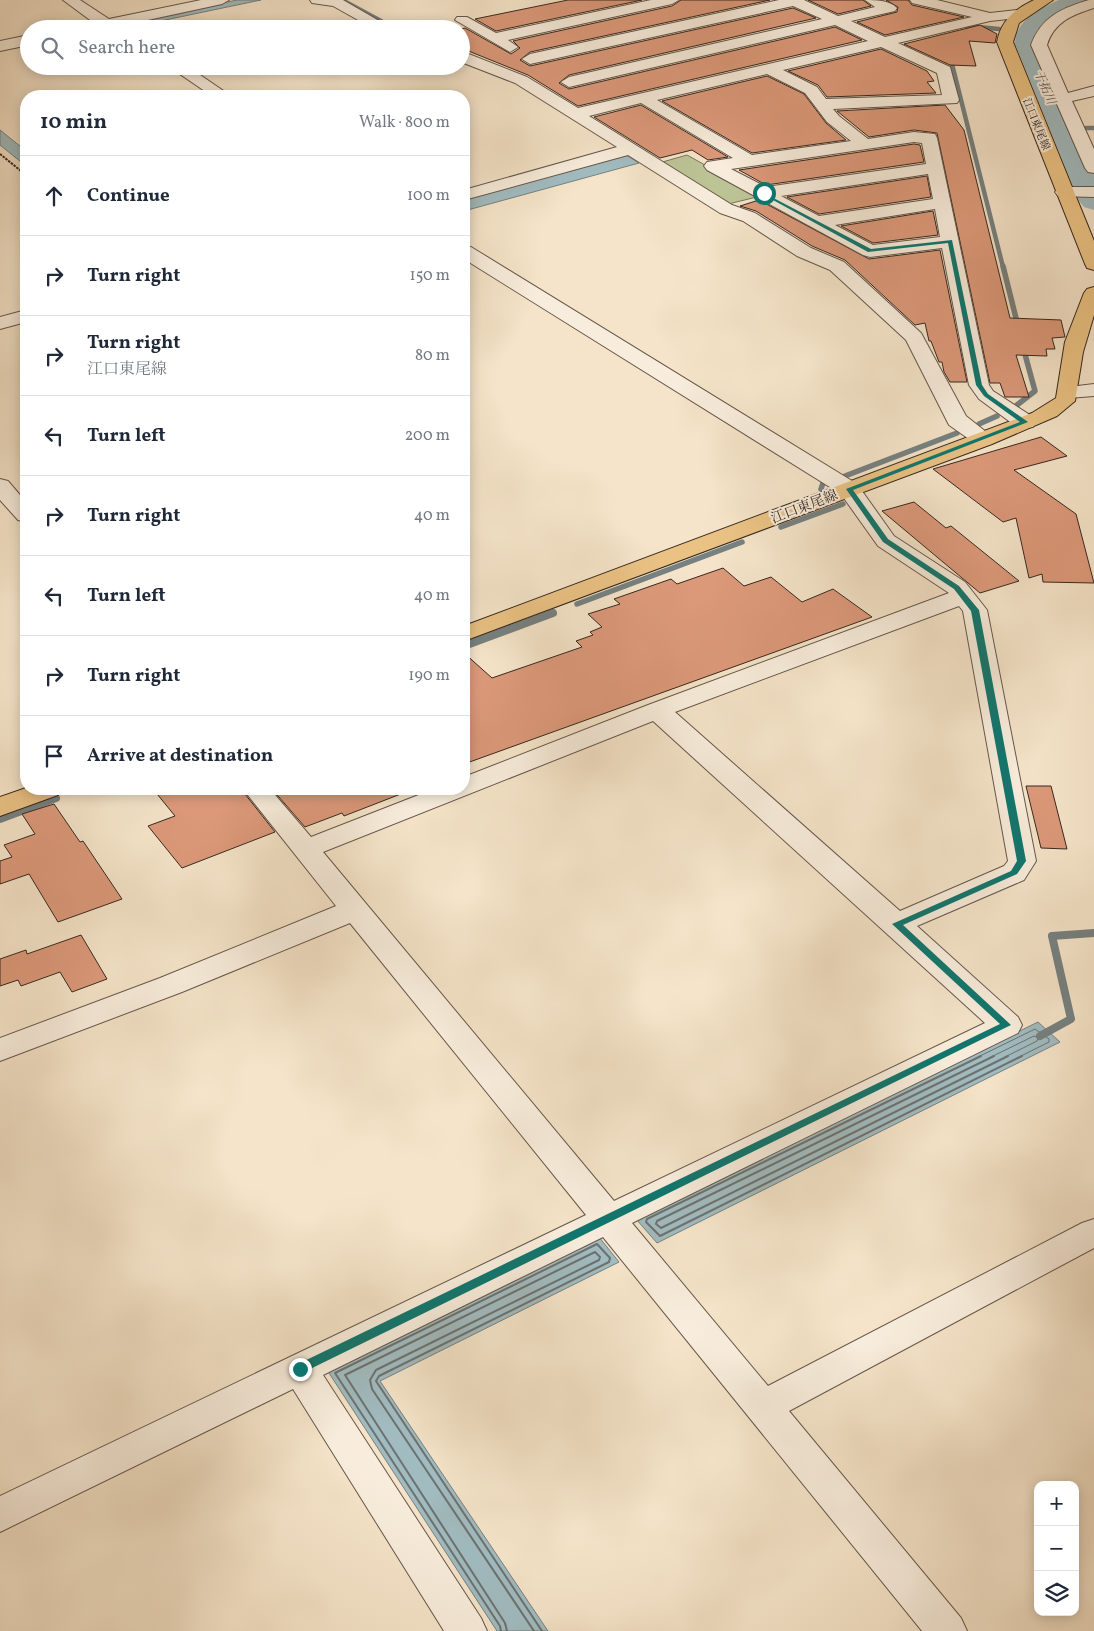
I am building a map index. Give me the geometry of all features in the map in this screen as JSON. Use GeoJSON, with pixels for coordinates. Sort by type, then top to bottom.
{"type":"FeatureCollection","features":[{"type":"Feature","properties":{"kind":"main road"},"geometry":{"type":"LineString","coordinates":[[1018,14],[1046,0]]}},
{"type":"Feature","properties":{"kind":"main road","name":"江口東尾線"},"geometry":{"type":"LineString","coordinates":[[1018,14],[1006,32],[1005,42],[1079,192],[1094,264]]}},
{"type":"Feature","properties":{"kind":"main road","name":"江口東尾線"},"geometry":{"type":"LineString","coordinates":[[470,632],[984,439],[1025,422],[1054,408],[1065,400],[1085,396],[1073,345],[1079,325],[1094,293]]}},
{"type":"Feature","properties":{"kind":"main road"},"geometry":{"type":"LineString","coordinates":[[0,807],[32,795]]}},
{"type":"Feature","properties":{"kind":"street"},"geometry":{"type":"LineString","coordinates":[[70,0],[102,20]]}},
{"type":"Feature","properties":{"kind":"street"},"geometry":{"type":"LineString","coordinates":[[137,20],[222,0]]}},
{"type":"Feature","properties":{"kind":"street"},"geometry":{"type":"LineString","coordinates":[[317,0],[336,2],[369,20]]}},
{"type":"Feature","properties":{"kind":"street"},"geometry":{"type":"LineString","coordinates":[[494,38],[672,0]]}},
{"type":"Feature","properties":{"kind":"street"},"geometry":{"type":"LineString","coordinates":[[569,82],[890,8],[872,0]]}},
{"type":"Feature","properties":{"kind":"street"},"geometry":{"type":"LineString","coordinates":[[916,0],[990,17]]}},
{"type":"Feature","properties":{"kind":"street"},"geometry":{"type":"LineString","coordinates":[[530,59],[793,1],[944,70],[951,100],[823,104]]}},
{"type":"Feature","properties":{"kind":"street"},"geometry":{"type":"LineString","coordinates":[[1094,3],[1056,18],[1042,31],[1039,45],[1094,168]]}},
{"type":"Feature","properties":{"kind":"street"},"geometry":{"type":"LineString","coordinates":[[575,114],[990,17],[1018,14]]}},
{"type":"Feature","properties":{"kind":"street"},"geometry":{"type":"LineString","coordinates":[[470,24],[611,106]]}},
{"type":"Feature","properties":{"kind":"street"},"geometry":{"type":"LineString","coordinates":[[0,46],[20,42]]}},
{"type":"Feature","properties":{"kind":"street"},"geometry":{"type":"LineString","coordinates":[[470,60],[521,80],[726,209],[749,217],[804,252],[837,266],[914,338],[957,420],[984,439]]}},
{"type":"Feature","properties":{"kind":"street"},"geometry":{"type":"LineString","coordinates":[[769,69],[811,90],[833,119],[865,144]]}},
{"type":"Feature","properties":{"kind":"street"},"geometry":{"type":"LineString","coordinates":[[190,75],[214,90]]}},
{"type":"Feature","properties":{"kind":"street"},"geometry":{"type":"LineString","coordinates":[[1063,99],[1094,91]]}},
{"type":"Feature","properties":{"kind":"street"},"geometry":{"type":"LineString","coordinates":[[643,98],[750,161]]}},
{"type":"Feature","properties":{"kind":"street"},"geometry":{"type":"LineString","coordinates":[[950,241],[870,251],[713,166],[914,137],[929,138],[942,203],[950,241],[979,385],[986,395],[1025,422]]}},
{"type":"Feature","properties":{"kind":"street"},"geometry":{"type":"LineString","coordinates":[[470,193],[630,149]]}},
{"type":"Feature","properties":{"kind":"street"},"geometry":{"type":"LineString","coordinates":[[764,193],[935,168]]}},
{"type":"Feature","properties":{"kind":"street"},"geometry":{"type":"LineString","coordinates":[[816,222],[942,203]]}},
{"type":"Feature","properties":{"kind":"street"},"geometry":{"type":"LineString","coordinates":[[470,255],[849,489],[886,541],[957,587],[975,610],[1022,861],[1014,872],[896,924]]}},
{"type":"Feature","properties":{"kind":"street"},"geometry":{"type":"LineString","coordinates":[[0,324],[20,318]]}},
{"type":"Feature","properties":{"kind":"street"},"geometry":{"type":"LineString","coordinates":[[0,486],[20,508]]}},
{"type":"Feature","properties":{"kind":"street"},"geometry":{"type":"LineString","coordinates":[[470,785],[657,710],[965,595]]}},
{"type":"Feature","properties":{"kind":"street"},"geometry":{"type":"LineString","coordinates":[[0,1515],[1007,1025],[657,710]]}},
{"type":"Feature","properties":{"kind":"street"},"geometry":{"type":"LineString","coordinates":[[261,795],[947,1631]]}},
{"type":"Feature","properties":{"kind":"street"},"geometry":{"type":"LineString","coordinates":[[306,849],[443,795]]}},
{"type":"Feature","properties":{"kind":"street"},"geometry":{"type":"LineString","coordinates":[[0,1050],[172,985],[356,909]]}},
{"type":"Feature","properties":{"kind":"street"},"geometry":{"type":"LineString","coordinates":[[763,1407],[1094,1232]]}},
{"type":"Feature","properties":{"kind":"street"},"geometry":{"type":"LineString","coordinates":[[300,1369],[467,1631]]}},
{"type":"Feature","properties":{"kind":"path"},"geometry":{"type":"LineString","coordinates":[[0,154],[20,170]]}},
{"type":"Feature","properties":{"kind":"green space"},"geometry":{"type":"Polygon","coordinates":[[[687,155],[761,196],[724,205],[659,163],[687,155]]]}},
{"type":"Feature","properties":{"kind":"water"},"geometry":{"type":"Polygon","coordinates":[[[237,0],[261,0],[165,20],[140,20],[237,0]]]}},
{"type":"Feature","properties":{"kind":"water"},"geometry":{"type":"Polygon","coordinates":[[[0,130],[20,146],[20,161],[0,145],[0,130]]]}},
{"type":"Feature","properties":{"kind":"water"},"geometry":{"type":"Polygon","coordinates":[[[626,155],[639,163],[470,209],[470,197],[626,155]]]}},
{"type":"Feature","properties":{"kind":"water"},"geometry":{"type":"Polygon","coordinates":[[[1038,1022],[1060,1042],[657,1243],[636,1219],[1038,1022]]]}},
{"type":"Feature","properties":{"kind":"water"},"geometry":{"type":"Polygon","coordinates":[[[599,1237],[619,1262],[380,1381],[548,1631],[497,1631],[327,1370],[599,1237]]]}},
{"type":"Feature","properties":{"kind":"building"},"geometry":{"type":"Polygon","coordinates":[[[568,0],[642,0],[496,31],[475,19],[568,0]]]}},
{"type":"Feature","properties":{"kind":"building"},"geometry":{"type":"Polygon","coordinates":[[[681,0],[770,0],[530,52],[520,60],[530,66],[793,8],[816,18],[569,75],[559,83],[569,89],[835,27],[862,40],[578,106],[528,75],[470,52],[470,31],[511,54],[520,48],[513,41],[672,6],[681,0]]]}},
{"type":"Feature","properties":{"kind":"building"},"geometry":{"type":"Polygon","coordinates":[[[808,0],[863,0],[871,6],[838,14],[808,0]]]}},
{"type":"Feature","properties":{"kind":"building"},"geometry":{"type":"Polygon","coordinates":[[[886,0],[908,0],[912,5],[964,17],[885,35],[857,22],[897,12],[898,7],[886,0]]]}},
{"type":"Feature","properties":{"kind":"building"},"geometry":{"type":"Polygon","coordinates":[[[980,25],[997,34],[995,43],[969,41],[976,66],[950,65],[904,44],[980,25]]]}},
{"type":"Feature","properties":{"kind":"building"},"geometry":{"type":"Polygon","coordinates":[[[881,49],[927,71],[934,81],[927,82],[936,93],[827,97],[818,85],[788,71],[881,49]]]}},
{"type":"Feature","properties":{"kind":"building"},"geometry":{"type":"Polygon","coordinates":[[[767,76],[804,94],[826,123],[846,140],[752,153],[662,101],[767,76]]]}},
{"type":"Feature","properties":{"kind":"building"},"geometry":{"type":"Polygon","coordinates":[[[641,105],[728,157],[708,160],[692,150],[660,158],[594,117],[641,105]]]}},
{"type":"Feature","properties":{"kind":"building"},"geometry":{"type":"Polygon","coordinates":[[[945,105],[964,130],[1010,318],[1061,320],[1065,337],[1052,338],[1055,349],[1046,349],[1047,356],[1016,355],[1029,397],[1005,397],[1000,383],[990,383],[937,133],[914,130],[869,137],[837,111],[945,105]]]}},
{"type":"Feature","properties":{"kind":"building"},"geometry":{"type":"Polygon","coordinates":[[[914,144],[920,145],[924,162],[766,185],[739,170],[914,144]]]}},
{"type":"Feature","properties":{"kind":"building"},"geometry":{"type":"Polygon","coordinates":[[[927,176],[931,197],[819,214],[787,197],[927,176]]]}},
{"type":"Feature","properties":{"kind":"building"},"geometry":{"type":"Polygon","coordinates":[[[759,200],[869,259],[940,250],[967,382],[950,382],[944,372],[942,362],[939,362],[931,341],[929,341],[925,323],[915,325],[845,260],[812,246],[756,211],[740,206],[759,200]]]}},
{"type":"Feature","properties":{"kind":"building"},"geometry":{"type":"Polygon","coordinates":[[[933,211],[938,235],[873,243],[841,226],[933,211]]]}},
{"type":"Feature","properties":{"kind":"building"},"geometry":{"type":"Polygon","coordinates":[[[1041,437],[1067,456],[1014,470],[1076,514],[1094,583],[1043,582],[1042,574],[1029,578],[1016,518],[1003,522],[933,469],[1041,437]]]}},
{"type":"Feature","properties":{"kind":"building"},"geometry":{"type":"Polygon","coordinates":[[[914,502],[946,528],[951,526],[1019,581],[980,593],[882,511],[914,502]]]}},
{"type":"Feature","properties":{"kind":"building"},"geometry":{"type":"Polygon","coordinates":[[[723,568],[744,586],[771,577],[802,602],[833,589],[872,617],[470,762],[470,658],[492,678],[582,647],[576,641],[593,635],[590,632],[602,627],[588,614],[620,604],[614,599],[671,579],[677,584],[723,568]]]}},
{"type":"Feature","properties":{"kind":"building"},"geometry":{"type":"Polygon","coordinates":[[[1026,786],[1051,786],[1067,849],[1041,848],[1026,786]]]}},
{"type":"Feature","properties":{"kind":"building"},"geometry":{"type":"Polygon","coordinates":[[[158,795],[246,795],[275,832],[182,868],[148,826],[175,816],[158,795]]]}},
{"type":"Feature","properties":{"kind":"building"},"geometry":{"type":"Polygon","coordinates":[[[277,795],[398,795],[344,816],[342,813],[305,827],[277,795]]]}},
{"type":"Feature","properties":{"kind":"building"},"geometry":{"type":"Polygon","coordinates":[[[54,804],[80,842],[83,841],[122,899],[58,922],[29,874],[0,884],[0,861],[12,857],[4,845],[35,834],[22,814],[54,804]]]}},
{"type":"Feature","properties":{"kind":"building"},"geometry":{"type":"Polygon","coordinates":[[[81,935],[107,979],[72,992],[60,972],[21,986],[18,980],[0,986],[0,959],[26,950],[27,954],[81,935]]]}},
{"type":"Feature","properties":{"kind":"waterway"},"geometry":{"type":"LineString","coordinates":[[342,0],[379,20]]}},
{"type":"Feature","properties":{"kind":"waterway","name":"干拓川"},"geometry":{"type":"LineString","coordinates":[[1082,0],[1045,17],[1027,33],[1027,44],[1094,201]]}},
{"type":"Feature","properties":{"kind":"waterway"},"geometry":{"type":"LineString","coordinates":[[967,26],[999,29]]}},
{"type":"Feature","properties":{"kind":"waterway"},"geometry":{"type":"LineString","coordinates":[[950,56],[1003,267]]}},
{"type":"Feature","properties":{"kind":"waterway"},"geometry":{"type":"LineString","coordinates":[[1086,128],[1094,128]]}},
{"type":"Feature","properties":{"kind":"waterway"},"geometry":{"type":"LineString","coordinates":[[1003,266],[1018,326]]}},
{"type":"Feature","properties":{"kind":"waterway"},"geometry":{"type":"LineString","coordinates":[[1017,405],[1035,391],[1023,347]]}},
{"type":"Feature","properties":{"kind":"waterway"},"geometry":{"type":"LineString","coordinates":[[979,424],[997,416]]}},
{"type":"Feature","properties":{"kind":"waterway"},"geometry":{"type":"LineString","coordinates":[[845,476],[957,433]]}},
{"type":"Feature","properties":{"kind":"waterway"},"geometry":{"type":"LineString","coordinates":[[821,489],[823,483]]}},
{"type":"Feature","properties":{"kind":"waterway"},"geometry":{"type":"LineString","coordinates":[[781,527],[843,504]]}},
{"type":"Feature","properties":{"kind":"waterway"},"geometry":{"type":"LineString","coordinates":[[577,604],[742,542]]}},
{"type":"Feature","properties":{"kind":"waterway"},"geometry":{"type":"LineString","coordinates":[[470,644],[553,613]]}},
{"type":"Feature","properties":{"kind":"waterway"},"geometry":{"type":"LineString","coordinates":[[0,819],[56,798]]}},
{"type":"Feature","properties":{"kind":"waterway"},"geometry":{"type":"LineString","coordinates":[[1040,1036],[1071,1019],[1052,936],[1094,933]]}},
{"type":"Feature","properties":{"kind":"route"},"geometry":{"type":"LineString","coordinates":[[300,1369],[1007,1025],[896,924],[1014,872],[1022,861],[975,610],[957,587],[886,541],[849,489],[1025,422],[986,395],[979,385],[950,241],[937,241],[870,251],[764,193]]}}]}
